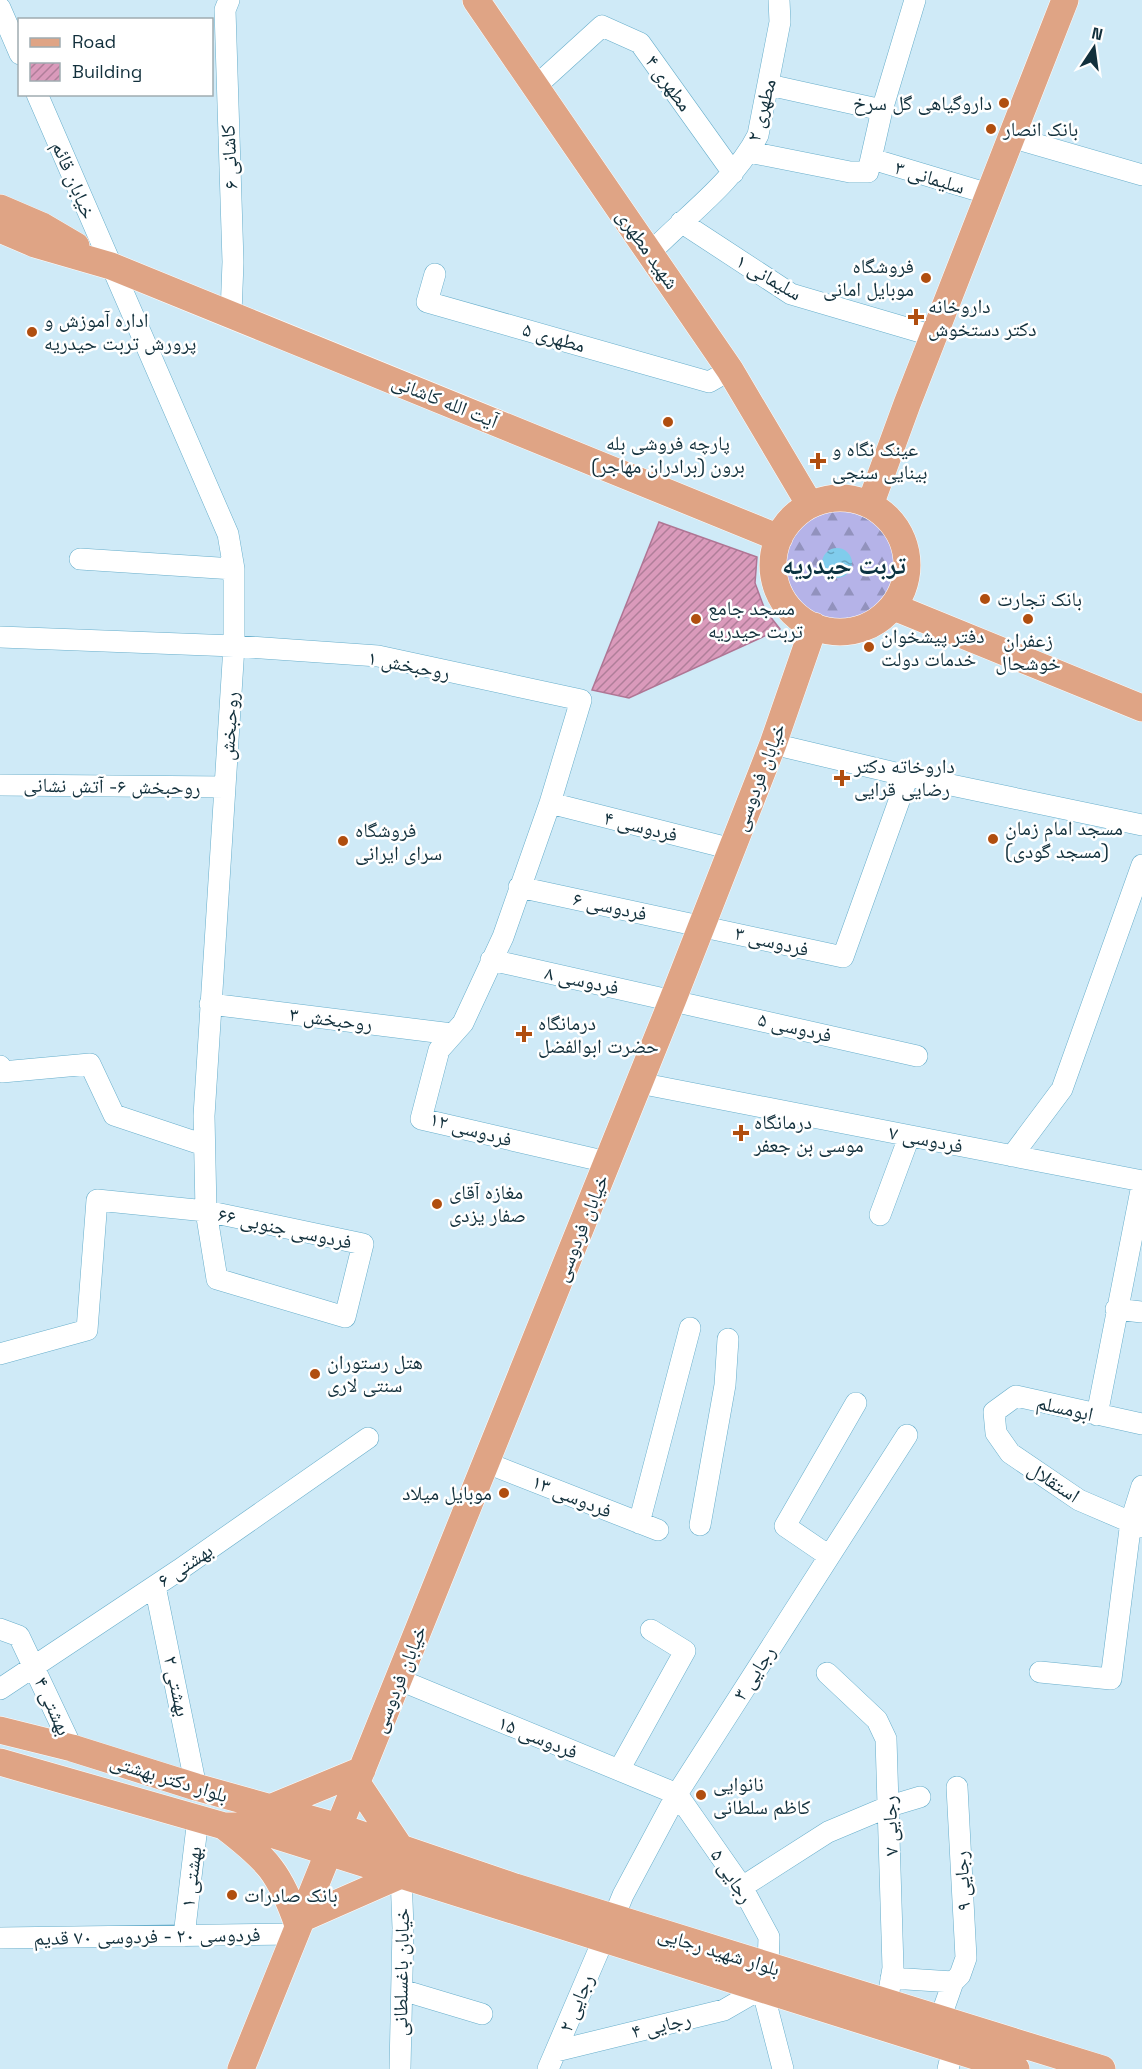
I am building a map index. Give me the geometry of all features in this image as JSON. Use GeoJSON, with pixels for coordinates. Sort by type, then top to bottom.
{"type":"FeatureCollection","features":[{"type":"Feature","properties":{"kind":"main road","name":"شهید مطهری"},"geometry":{"type":"LineString","coordinates":[[476,0],[651,252],[719,376],[805,494]]}},
{"type":"Feature","properties":{"kind":"main road"},"geometry":{"type":"LineString","coordinates":[[870,505],[1011,137],[1058,2]]}},
{"type":"Feature","properties":{"kind":"main road","name":"آیت الله کاشانی"},"geometry":{"type":"LineString","coordinates":[[0,208],[42,226],[111,266]]}},
{"type":"Feature","properties":{"kind":"main road","name":"آیت الله کاشانی"},"geometry":{"type":"LineString","coordinates":[[0,229],[35,244],[111,266],[779,538]]}},
{"type":"Feature","properties":{"kind":"main road"},"geometry":{"type":"LineString","coordinates":[[751,525],[774,521],[783,516],[792,499],[795,487],[805,494],[830,499],[850,499],[870,505],[890,520],[903,541],[908,565],[898,599],[880,619],[859,630],[836,632],[814,626],[795,614],[784,601],[773,570],[779,538],[805,494]]}},
{"type":"Feature","properties":{"kind":"main road"},"geometry":{"type":"LineString","coordinates":[[898,599],[1142,691]]}},
{"type":"Feature","properties":{"kind":"main road"},"geometry":{"type":"LineString","coordinates":[[898,599],[1142,708]]}},
{"type":"Feature","properties":{"kind":"main road","name":"خیابان فردوسی"},"geometry":{"type":"LineString","coordinates":[[329,1852],[673,999],[773,744],[814,626]]}},
{"type":"Feature","properties":{"kind":"main road","name":"بلوار دکتر بهشتی"},"geometry":{"type":"LineString","coordinates":[[0,1730],[72,1748],[196,1787],[339,1827]]}},
{"type":"Feature","properties":{"kind":"main road","name":"بلوار دکتر بهشتی"},"geometry":{"type":"LineString","coordinates":[[0,1762],[224,1826],[246,1826],[329,1852]]}},
{"type":"Feature","properties":{"kind":"main road"},"geometry":{"type":"LineString","coordinates":[[270,1808],[360,1776],[401,1862],[298,1926]]}},
{"type":"Feature","properties":{"kind":"main road"},"geometry":{"type":"LineString","coordinates":[[192,1816],[201,1800],[196,1787]]}},
{"type":"Feature","properties":{"kind":"main road"},"geometry":{"type":"LineString","coordinates":[[224,1826],[260,1854],[271,1868],[285,1887],[298,1926]]}},
{"type":"Feature","properties":{"kind":"main road","name":"بلوار شهید رجایی"},"geometry":{"type":"LineString","coordinates":[[339,1827],[401,1862]]}},
{"type":"Feature","properties":{"kind":"main road"},"geometry":{"type":"LineString","coordinates":[[241,2069],[329,1852]]}},
{"type":"Feature","properties":{"kind":"main road","name":"بلوار شهید رجایی"},"geometry":{"type":"LineString","coordinates":[[329,1852],[401,1862],[740,1969],[765,1977],[950,2059],[1016,2069]]}},
{"type":"Feature","properties":{"kind":"main road","name":"بلوار شهید رجایی"},"geometry":{"type":"LineString","coordinates":[[765,1977],[889,1991],[940,2019],[1102,2069]]}},
{"type":"Feature","properties":{"kind":"street","name":"کاشانی ۶"},"geometry":{"type":"LineString","coordinates":[[229,0],[225,10],[233,239],[231,314]]}},
{"type":"Feature","properties":{"kind":"street","name":"مطهری ۲"},"geometry":{"type":"LineString","coordinates":[[651,252],[733,172],[749,152],[758,135],[780,22],[779,0]]}},
{"type":"Feature","properties":{"kind":"street"},"geometry":{"type":"LineString","coordinates":[[749,152],[849,172],[868,172],[882,110],[915,0]]}},
{"type":"Feature","properties":{"kind":"street"},"geometry":{"type":"LineString","coordinates":[[0,8],[18,49]]}},
{"type":"Feature","properties":{"kind":"street","name":"مطهری ۴"},"geometry":{"type":"LineString","coordinates":[[536,87],[602,26],[640,44],[733,172]]}},
{"type":"Feature","properties":{"kind":"street"},"geometry":{"type":"LineString","coordinates":[[769,85],[882,110]]}},
{"type":"Feature","properties":{"kind":"street","name":"خیابان قائم"},"geometry":{"type":"LineString","coordinates":[[38,96],[111,266]]}},
{"type":"Feature","properties":{"kind":"street"},"geometry":{"type":"LineString","coordinates":[[1011,137],[1142,175]]}},
{"type":"Feature","properties":{"kind":"street","name":"سلیمانی ۳"},"geometry":{"type":"LineString","coordinates":[[872,159],[989,194]]}},
{"type":"Feature","properties":{"kind":"street","name":"سلیمانی ۱"},"geometry":{"type":"LineString","coordinates":[[681,222],[791,294],[934,336]]}},
{"type":"Feature","properties":{"kind":"street","name":"روحبخش"},"geometry":{"type":"LineString","coordinates":[[111,266],[228,534],[234,569],[234,646],[210,1004],[204,1145],[206,1211],[217,1279],[345,1317]]}},
{"type":"Feature","properties":{"kind":"street","name":"مطهری ۵"},"geometry":{"type":"LineString","coordinates":[[435,274],[427,302],[719,376]]}},
{"type":"Feature","properties":{"kind":"street"},"geometry":{"type":"LineString","coordinates":[[80,559],[234,569]]}},
{"type":"Feature","properties":{"kind":"street","name":"روحبخش ۱"},"geometry":{"type":"LineString","coordinates":[[0,637],[234,646],[378,656],[581,700],[550,803]]}},
{"type":"Feature","properties":{"kind":"street"},"geometry":{"type":"LineString","coordinates":[[773,744],[908,776],[1142,825]]}},
{"type":"Feature","properties":{"kind":"street","name":"فردوسی ۳"},"geometry":{"type":"LineString","coordinates":[[702,925],[843,957],[908,776]]}},
{"type":"Feature","properties":{"kind":"street","name":"روحبخش ۶- آتش نشانی"},"geometry":{"type":"LineString","coordinates":[[0,785],[225,787]]}},
{"type":"Feature","properties":{"kind":"street"},"geometry":{"type":"LineString","coordinates":[[452,1034],[463,1023],[503,937],[550,803]]}},
{"type":"Feature","properties":{"kind":"street","name":"فردوسی ۴"},"geometry":{"type":"LineString","coordinates":[[550,803],[732,849]]}},
{"type":"Feature","properties":{"kind":"street"},"geometry":{"type":"LineString","coordinates":[[1012,1156],[1062,1089],[1142,865]]}},
{"type":"Feature","properties":{"kind":"street","name":"فردوسی ۶"},"geometry":{"type":"LineString","coordinates":[[519,887],[702,925]]}},
{"type":"Feature","properties":{"kind":"street","name":"فردوسی ۸"},"geometry":{"type":"LineString","coordinates":[[491,960],[673,999]]}},
{"type":"Feature","properties":{"kind":"street","name":"فردوسی ۵"},"geometry":{"type":"LineString","coordinates":[[673,999],[917,1056]]}},
{"type":"Feature","properties":{"kind":"street","name":"روحبخش ۳"},"geometry":{"type":"LineString","coordinates":[[210,1004],[452,1034]]}},
{"type":"Feature","properties":{"kind":"street","name":"فردوسی ۱۲"},"geometry":{"type":"LineString","coordinates":[[452,1034],[439,1050],[421,1119],[607,1162]]}},
{"type":"Feature","properties":{"kind":"street"},"geometry":{"type":"LineString","coordinates":[[0,1066],[2,1072],[90,1064],[114,1116],[204,1145]]}},
{"type":"Feature","properties":{"kind":"street","name":"فردوسی ۷"},"geometry":{"type":"LineString","coordinates":[[639,1083],[1142,1183]]}},
{"type":"Feature","properties":{"kind":"street"},"geometry":{"type":"LineString","coordinates":[[880,1215],[909,1137]]}},
{"type":"Feature","properties":{"kind":"street"},"geometry":{"type":"LineString","coordinates":[[1097,1415],[1142,1183]]}},
{"type":"Feature","properties":{"kind":"street","name":"فردوسی جنوبی ۶۶"},"geometry":{"type":"LineString","coordinates":[[0,1354],[87,1330],[97,1200],[206,1211],[363,1244],[345,1317]]}},
{"type":"Feature","properties":{"kind":"street"},"geometry":{"type":"LineString","coordinates":[[1116,1309],[1142,1312]]}},
{"type":"Feature","properties":{"kind":"street","name":"فردوسی ۱۳"},"geometry":{"type":"LineString","coordinates":[[487,1463],[648,1527],[690,1329]]}},
{"type":"Feature","properties":{"kind":"street"},"geometry":{"type":"LineString","coordinates":[[700,1525],[725,1385],[728,1339]]}},
{"type":"Feature","properties":{"kind":"street","name":"ابومسلم"},"geometry":{"type":"LineString","coordinates":[[994,1412],[1016,1396],[1142,1424]]}},
{"type":"Feature","properties":{"kind":"street"},"geometry":{"type":"LineString","coordinates":[[829,1556],[785,1526],[856,1403]]}},
{"type":"Feature","properties":{"kind":"street","name":"استقلال"},"geometry":{"type":"LineString","coordinates":[[994,1412],[996,1434],[1010,1453],[1079,1500],[1136,1524]]}},
{"type":"Feature","properties":{"kind":"street","name":"رجایی ۳"},"geometry":{"type":"LineString","coordinates":[[609,1928],[623,1895],[677,1794],[907,1435]]}},
{"type":"Feature","properties":{"kind":"street","name":"بهشتی ۶"},"geometry":{"type":"LineString","coordinates":[[0,1689],[34,1664],[155,1586],[368,1438]]}},
{"type":"Feature","properties":{"kind":"street"},"geometry":{"type":"LineString","coordinates":[[1040,1672],[1111,1679],[1142,1486]]}},
{"type":"Feature","properties":{"kind":"street","name":"بهشتی ۲"},"geometry":{"type":"LineString","coordinates":[[155,1586],[196,1787]]}},
{"type":"Feature","properties":{"kind":"street","name":"بهشتی ۴"},"geometry":{"type":"LineString","coordinates":[[0,1629],[19,1636],[72,1748]]}},
{"type":"Feature","properties":{"kind":"street"},"geometry":{"type":"LineString","coordinates":[[619,1770],[685,1651],[651,1630]]}},
{"type":"Feature","properties":{"kind":"street","name":"رجایی ۷"},"geometry":{"type":"LineString","coordinates":[[827,1673],[878,1720],[886,1739],[890,1806],[889,1991]]}},
{"type":"Feature","properties":{"kind":"street","name":"فردوسی ۱۵"},"geometry":{"type":"LineString","coordinates":[[400,1680],[677,1794]]}},
{"type":"Feature","properties":{"kind":"street","name":"رجایی ۹"},"geometry":{"type":"LineString","coordinates":[[940,2019],[966,1958],[957,1787]]}},
{"type":"Feature","properties":{"kind":"street","name":"رجایی ۵"},"geometry":{"type":"LineString","coordinates":[[677,1794],[742,1887],[769,1937],[765,1977],[783,2069]]}},
{"type":"Feature","properties":{"kind":"street"},"geometry":{"type":"LineString","coordinates":[[742,1887],[828,1832],[890,1806],[920,1797]]}},
{"type":"Feature","properties":{"kind":"street","name":"بهشتی ۱"},"geometry":{"type":"LineString","coordinates":[[184,1936],[192,1816]]}},
{"type":"Feature","properties":{"kind":"street","name":"خیابان باغسلطانی"},"geometry":{"type":"LineString","coordinates":[[400,2069],[404,1928],[401,1862]]}},
{"type":"Feature","properties":{"kind":"street","name":"فردوسی ۲۰ - فردوسی ۷۰ قدیم"},"geometry":{"type":"LineString","coordinates":[[0,1938],[184,1936],[298,1926]]}},
{"type":"Feature","properties":{"kind":"street","name":"رجایی ۲"},"geometry":{"type":"LineString","coordinates":[[552,2060],[609,1928]]}},
{"type":"Feature","properties":{"kind":"street","name":"رجایی ۴"},"geometry":{"type":"LineString","coordinates":[[552,2060],[724,2010],[765,1977]]}},
{"type":"Feature","properties":{"kind":"street"},"geometry":{"type":"LineString","coordinates":[[889,1991],[957,1978]]}},
{"type":"Feature","properties":{"kind":"street"},"geometry":{"type":"LineString","coordinates":[[402,1990],[482,2014]]}},
{"type":"Feature","properties":{"kind":"green space"},"geometry":{"type":"Polygon","coordinates":[[[839,508],[862,512],[881,525],[894,544],[898,567],[894,590],[881,609],[862,622],[839,626],[816,622],[797,609],[784,590],[780,567],[784,544],[797,525],[816,512],[839,508]]]}},
{"type":"Feature","properties":{"kind":"water"},"geometry":{"type":"Polygon","coordinates":[[[837,548],[848,552],[852,563],[848,574],[837,578],[826,574],[822,563],[826,552],[837,548]]]}},
{"type":"Feature","properties":{"kind":"building","name":"مسجد جامع تربت حیدریه"},"geometry":{"type":"Polygon","coordinates":[[[659,522],[757,557],[755,583],[765,610],[780,629],[629,698],[592,690],[659,522]]]}},
{"type":"Feature","properties":{"kind":"place","name":"داروگیاهی گل سرخ"},"geometry":{"type":"Point","coordinates":[1004,103]}},
{"type":"Feature","properties":{"kind":"place","name":"بانک انصار"},"geometry":{"type":"Point","coordinates":[991,129]}},
{"type":"Feature","properties":{"kind":"place","name":"فروشگاه موبایل امانی"},"geometry":{"type":"Point","coordinates":[926,278]}},
{"type":"Feature","properties":{"kind":"place","name":"داروخانه دکتر دستخوش"},"geometry":{"type":"Point","coordinates":[916,317]}},
{"type":"Feature","properties":{"kind":"place","name":"اداره آموزش و پرورش تربت حیدریه"},"geometry":{"type":"Point","coordinates":[32,332]}},
{"type":"Feature","properties":{"kind":"place","name":"پارچه فروشی بله برون (برادران مهاجر)"},"geometry":{"type":"Point","coordinates":[668,422]}},
{"type":"Feature","properties":{"kind":"place","name":"عینک نگاه و بینایی سنجی"},"geometry":{"type":"Point","coordinates":[818,461]}},
{"type":"Feature","properties":{"kind":"place","name":"بانک تجارت"},"geometry":{"type":"Point","coordinates":[985,599]}},
{"type":"Feature","properties":{"kind":"place","name":"مسجد جامع تربت حیدریه"},"geometry":{"type":"Point","coordinates":[696,619]}},
{"type":"Feature","properties":{"kind":"place","name":"زعفران خوشحال"},"geometry":{"type":"Point","coordinates":[1028,619]}},
{"type":"Feature","properties":{"kind":"place","name":"دفتر پیشخوان خدمات دولت"},"geometry":{"type":"Point","coordinates":[869,647]}},
{"type":"Feature","properties":{"kind":"place","name":"داروخاته دکتر رضایی قرایی"},"geometry":{"type":"Point","coordinates":[842,778]}},
{"type":"Feature","properties":{"kind":"place","name":"مسجد امام زمان (مسجد گودی)"},"geometry":{"type":"Point","coordinates":[993,839]}},
{"type":"Feature","properties":{"kind":"place","name":"فروشگاه سرای ایرانی"},"geometry":{"type":"Point","coordinates":[343,841]}},
{"type":"Feature","properties":{"kind":"place","name":"درمانگاه حضرت ابوالفضل"},"geometry":{"type":"Point","coordinates":[524,1034]}},
{"type":"Feature","properties":{"kind":"place","name":"درمانگاه موسی بن جعفر"},"geometry":{"type":"Point","coordinates":[741,1133]}},
{"type":"Feature","properties":{"kind":"place","name":"مغازه آقای صفار یزدی"},"geometry":{"type":"Point","coordinates":[437,1204]}},
{"type":"Feature","properties":{"kind":"place","name":"هتل رستوران سنتی لاری"},"geometry":{"type":"Point","coordinates":[315,1374]}},
{"type":"Feature","properties":{"kind":"place","name":"موبایل میلاد"},"geometry":{"type":"Point","coordinates":[504,1493]}},
{"type":"Feature","properties":{"kind":"place","name":"نانوایی کاظم سلطانی"},"geometry":{"type":"Point","coordinates":[701,1795]}},
{"type":"Feature","properties":{"kind":"place","name":"بانک صادرات"},"geometry":{"type":"Point","coordinates":[232,1895]}},
{"type":"Feature","properties":{"kind":"district","name":"تربت حیدریه"},"geometry":{"type":"Point","coordinates":[844,565]}}]}
